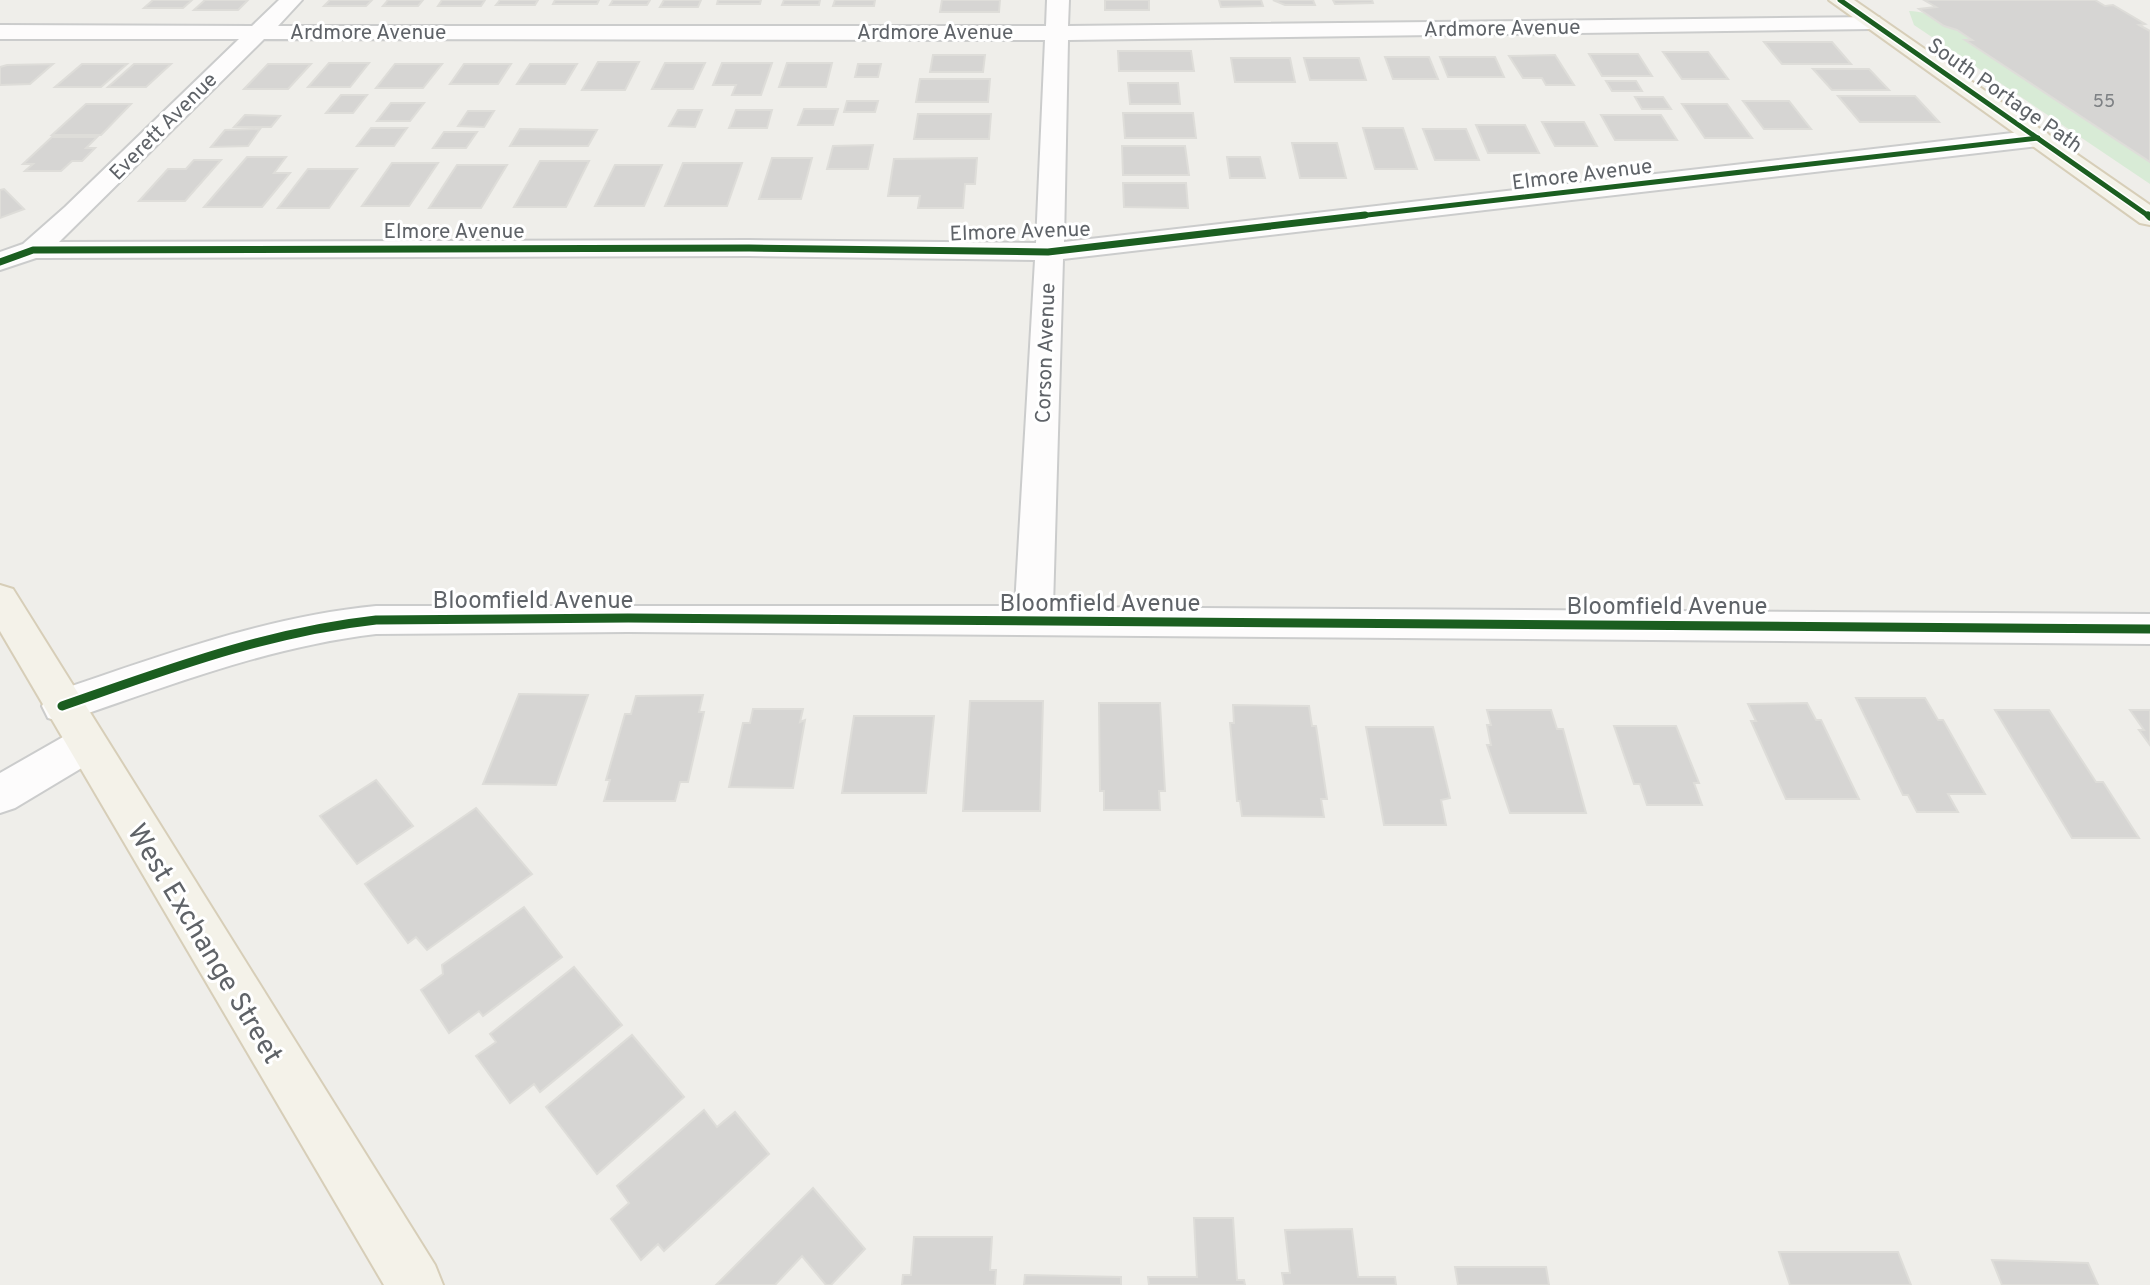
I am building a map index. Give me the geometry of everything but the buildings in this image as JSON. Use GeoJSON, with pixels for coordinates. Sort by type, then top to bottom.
{"type":"FeatureCollection","features":[{"type":"Feature","properties":{"kind":"main road","name":"South Portage Path"},"geometry":{"type":"LineString","coordinates":[[1840,0],[2150,217]]}},
{"type":"Feature","properties":{"kind":"main road","name":"West Exchange Street"},"geometry":{"type":"LineString","coordinates":[[0,599],[85,745],[415,1285]]}},
{"type":"Feature","properties":{"kind":"street","name":"Everett Avenue"},"geometry":{"type":"LineString","coordinates":[[33,250],[75,213],[290,0]]}},
{"type":"Feature","properties":{"kind":"street","name":"Corson Avenue"},"geometry":{"type":"LineString","coordinates":[[1033,622],[1058,0]]}},
{"type":"Feature","properties":{"kind":"street","name":"Ardmore Avenue"},"geometry":{"type":"LineString","coordinates":[[0,32],[1205,33],[1871,22]]}},
{"type":"Feature","properties":{"kind":"street","name":"Elmore Avenue"},"geometry":{"type":"LineString","coordinates":[[0,262],[33,250],[680,248],[1048,252],[2038,138]]}},
{"type":"Feature","properties":{"kind":"street","name":"Bloomfield Avenue"},"geometry":{"type":"LineString","coordinates":[[62,706],[218,653],[335,622],[614,618],[2150,629]]}},
{"type":"Feature","properties":{"kind":"street"},"geometry":{"type":"LineString","coordinates":[[0,795],[85,745]]}},
{"type":"Feature","properties":{"kind":"green space"},"geometry":{"type":"Polygon","coordinates":[[[1909,11],[1926,14],[1950,25],[1972,40],[1967,41],[2150,162],[2150,184],[1914,25],[1909,11]]]}},
{"type":"Feature","properties":{"kind":"cycle path"},"geometry":{"type":"LineString","coordinates":[[1840,0],[2150,217]]}},
{"type":"Feature","properties":{"kind":"cycle path"},"geometry":{"type":"LineString","coordinates":[[0,262],[33,250],[749,248],[1048,252],[2038,138]]}},
{"type":"Feature","properties":{"kind":"cycle path"},"geometry":{"type":"LineString","coordinates":[[62,706],[256,641],[336,624],[376,620],[628,618],[2150,629]]}}]}
